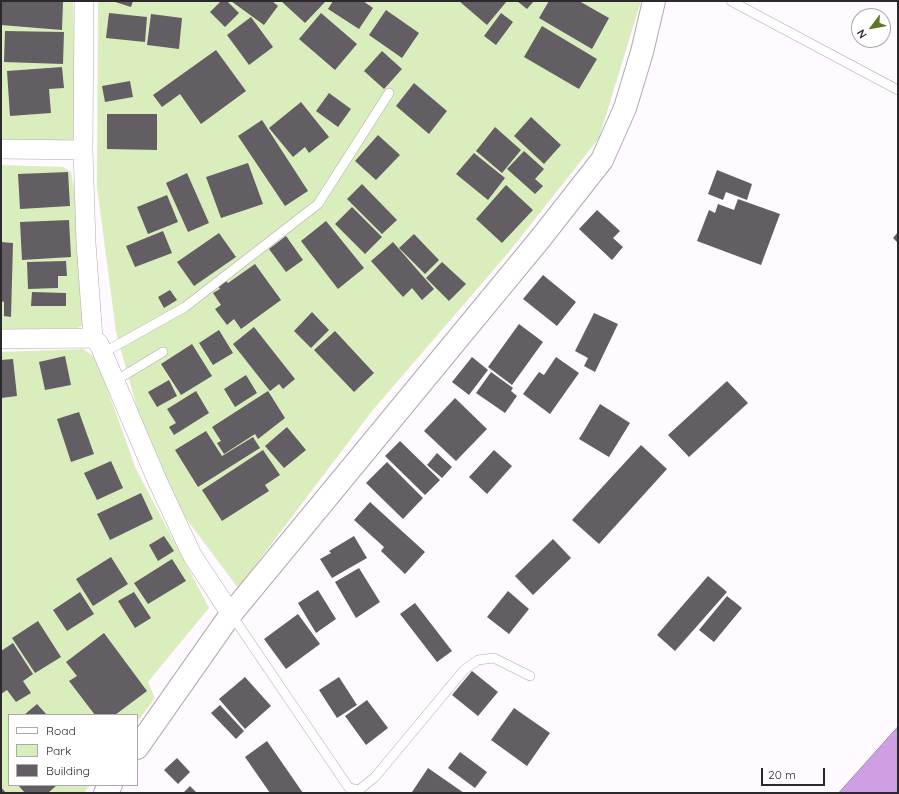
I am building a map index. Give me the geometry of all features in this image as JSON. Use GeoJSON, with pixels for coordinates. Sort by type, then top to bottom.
{"type":"FeatureCollection","features":[{"type":"Feature","properties":{"kind":"street"},"geometry":{"type":"LineString","coordinates":[[84,1],[83,150],[86,243],[93,338],[99,344],[157,480],[192,555],[231,614]]}},
{"type":"Feature","properties":{"kind":"street"},"geometry":{"type":"LineString","coordinates":[[138,747],[231,614],[540,239],[602,160],[625,108],[642,52],[654,1]]}},
{"type":"Feature","properties":{"kind":"street"},"geometry":{"type":"LineString","coordinates":[[1,149],[83,150]]}},
{"type":"Feature","properties":{"kind":"street"},"geometry":{"type":"LineString","coordinates":[[1,339],[93,338]]}},
{"type":"Feature","properties":{"kind":"lane"},"geometry":{"type":"LineString","coordinates":[[731,1],[898,90]]}},
{"type":"Feature","properties":{"kind":"lane"},"geometry":{"type":"LineString","coordinates":[[103,353],[185,307],[318,204],[389,93]]}},
{"type":"Feature","properties":{"kind":"lane"},"geometry":{"type":"LineString","coordinates":[[115,382],[164,352]]}},
{"type":"Feature","properties":{"kind":"lane"},"geometry":{"type":"LineString","coordinates":[[231,614],[349,788],[359,790],[375,777],[464,670],[478,660],[494,658],[530,676]]}},
{"type":"Feature","properties":{"kind":"green space"},"geometry":{"type":"Polygon","coordinates":[[[1,1],[73,1],[77,132],[72,141],[1,142],[1,1]]]}},
{"type":"Feature","properties":{"kind":"green space"},"geometry":{"type":"Polygon","coordinates":[[[98,1],[641,1],[599,138],[509,252],[372,411],[238,588],[182,513],[137,408],[116,332],[97,187],[98,1]]]}},
{"type":"Feature","properties":{"kind":"green space"},"geometry":{"type":"Polygon","coordinates":[[[1,165],[63,167],[71,172],[82,230],[86,323],[78,328],[1,329],[1,165]]]}},
{"type":"Feature","properties":{"kind":"green space"},"geometry":{"type":"Polygon","coordinates":[[[83,349],[96,358],[136,469],[209,608],[148,682],[155,698],[138,721],[138,714],[8,714],[8,786],[89,786],[84,793],[1,793],[1,352],[83,349]]]}},
{"type":"Feature","properties":{"kind":"shaded area"},"geometry":{"type":"Polygon","coordinates":[[[898,727],[898,793],[839,793],[898,727]]]}},
{"type":"Feature","properties":{"kind":"building"},"geometry":{"type":"Polygon","coordinates":[[[1,1],[63,2],[62,30],[1,25],[1,1]]]}},
{"type":"Feature","properties":{"kind":"building"},"geometry":{"type":"Polygon","coordinates":[[[112,1],[133,1],[131,7],[112,1]]]}},
{"type":"Feature","properties":{"kind":"building"},"geometry":{"type":"Polygon","coordinates":[[[221,1],[227,1],[239,13],[225,27],[210,12],[221,1]]]}},
{"type":"Feature","properties":{"kind":"building"},"geometry":{"type":"Polygon","coordinates":[[[231,1],[272,1],[278,6],[264,25],[231,1]]]}},
{"type":"Feature","properties":{"kind":"building"},"geometry":{"type":"Polygon","coordinates":[[[281,1],[326,1],[305,23],[281,1]]]}},
{"type":"Feature","properties":{"kind":"building"},"geometry":{"type":"Polygon","coordinates":[[[333,1],[363,1],[373,8],[359,29],[328,9],[333,1]]]}},
{"type":"Feature","properties":{"kind":"building"},"geometry":{"type":"Polygon","coordinates":[[[459,1],[507,1],[487,25],[459,1]]]}},
{"type":"Feature","properties":{"kind":"building"},"geometry":{"type":"Polygon","coordinates":[[[517,1],[534,1],[527,9],[517,1]]]}},
{"type":"Feature","properties":{"kind":"building"},"geometry":{"type":"Polygon","coordinates":[[[549,1],[579,1],[609,18],[592,49],[539,18],[549,1]]]}},
{"type":"Feature","properties":{"kind":"building"},"geometry":{"type":"Polygon","coordinates":[[[386,10],[419,33],[402,58],[369,35],[386,10]]]}},
{"type":"Feature","properties":{"kind":"building"},"geometry":{"type":"Polygon","coordinates":[[[109,13],[147,17],[145,42],[106,38],[109,13]]]}},
{"type":"Feature","properties":{"kind":"building"},"geometry":{"type":"Polygon","coordinates":[[[321,13],[357,44],[335,70],[299,39],[321,13]]]}},
{"type":"Feature","properties":{"kind":"building"},"geometry":{"type":"Polygon","coordinates":[[[501,13],[513,22],[496,45],[484,36],[501,13]]]}},
{"type":"Feature","properties":{"kind":"building"},"geometry":{"type":"Polygon","coordinates":[[[151,14],[182,18],[179,49],[147,45],[151,14]]]}},
{"type":"Feature","properties":{"kind":"building"},"geometry":{"type":"Polygon","coordinates":[[[251,17],[273,47],[249,65],[227,35],[251,17]]]}},
{"type":"Feature","properties":{"kind":"building"},"geometry":{"type":"Polygon","coordinates":[[[542,26],[597,59],[579,89],[524,57],[542,26]]]}},
{"type":"Feature","properties":{"kind":"building"},"geometry":{"type":"Polygon","coordinates":[[[5,31],[64,32],[63,64],[4,62],[5,31]]]}},
{"type":"Feature","properties":{"kind":"building"},"geometry":{"type":"Polygon","coordinates":[[[216,50],[246,91],[201,124],[180,94],[162,107],[153,95],[216,50]]]}},
{"type":"Feature","properties":{"kind":"building"},"geometry":{"type":"Polygon","coordinates":[[[382,51],[402,69],[384,89],[364,71],[382,51]]]}},
{"type":"Feature","properties":{"kind":"building"},"geometry":{"type":"Polygon","coordinates":[[[62,67],[64,88],[49,89],[51,113],[10,116],[7,71],[62,67]]]}},
{"type":"Feature","properties":{"kind":"building"},"geometry":{"type":"Polygon","coordinates":[[[130,81],[133,97],[105,102],[102,86],[130,81]]]}},
{"type":"Feature","properties":{"kind":"building"},"geometry":{"type":"Polygon","coordinates":[[[414,83],[447,111],[429,134],[396,106],[414,83]]]}},
{"type":"Feature","properties":{"kind":"building"},"geometry":{"type":"Polygon","coordinates":[[[329,93],[351,109],[338,127],[316,111],[329,93]]]}},
{"type":"Feature","properties":{"kind":"building"},"geometry":{"type":"Polygon","coordinates":[[[301,102],[329,137],[309,153],[305,147],[293,157],[269,128],[301,102]]]}},
{"type":"Feature","properties":{"kind":"building"},"geometry":{"type":"Polygon","coordinates":[[[107,114],[157,114],[157,150],[107,149],[107,114]]]}},
{"type":"Feature","properties":{"kind":"building"},"geometry":{"type":"Polygon","coordinates":[[[531,117],[561,145],[544,164],[514,136],[531,117]]]}},
{"type":"Feature","properties":{"kind":"building"},"geometry":{"type":"Polygon","coordinates":[[[262,120],[308,191],[285,206],[238,136],[262,120]]]}},
{"type":"Feature","properties":{"kind":"building"},"geometry":{"type":"Polygon","coordinates":[[[495,127],[521,150],[502,173],[476,151],[495,127]]]}},
{"type":"Feature","properties":{"kind":"building"},"geometry":{"type":"Polygon","coordinates":[[[378,135],[400,155],[376,180],[355,161],[378,135]]]}},
{"type":"Feature","properties":{"kind":"building"},"geometry":{"type":"Polygon","coordinates":[[[524,151],[544,169],[535,179],[543,186],[535,194],[507,169],[524,151]]]}},
{"type":"Feature","properties":{"kind":"building"},"geometry":{"type":"Polygon","coordinates":[[[474,153],[505,178],[488,200],[456,174],[474,153]]]}},
{"type":"Feature","properties":{"kind":"building"},"geometry":{"type":"Polygon","coordinates":[[[248,163],[263,204],[221,218],[206,177],[248,163]]]}},
{"type":"Feature","properties":{"kind":"building"},"geometry":{"type":"Polygon","coordinates":[[[717,170],[752,184],[747,200],[726,192],[723,200],[708,194],[717,170]]]}},
{"type":"Feature","properties":{"kind":"building"},"geometry":{"type":"Polygon","coordinates":[[[68,172],[70,206],[20,209],[18,174],[68,172]]]}},
{"type":"Feature","properties":{"kind":"building"},"geometry":{"type":"Polygon","coordinates":[[[187,173],[209,223],[188,232],[166,183],[187,173]]]}},
{"type":"Feature","properties":{"kind":"building"},"geometry":{"type":"Polygon","coordinates":[[[362,184],[397,220],[382,234],[347,199],[362,184]]]}},
{"type":"Feature","properties":{"kind":"building"},"geometry":{"type":"Polygon","coordinates":[[[506,185],[533,210],[502,243],[476,219],[506,185]]]}},
{"type":"Feature","properties":{"kind":"building"},"geometry":{"type":"Polygon","coordinates":[[[167,195],[178,222],[148,234],[137,207],[167,195]]]}},
{"type":"Feature","properties":{"kind":"building"},"geometry":{"type":"Polygon","coordinates":[[[738,199],[780,214],[761,265],[697,241],[709,210],[715,213],[718,204],[734,210],[738,199]]]}},
{"type":"Feature","properties":{"kind":"building"},"geometry":{"type":"Polygon","coordinates":[[[352,207],[382,237],[365,254],[335,224],[352,207]]]}},
{"type":"Feature","properties":{"kind":"building"},"geometry":{"type":"Polygon","coordinates":[[[597,210],[620,231],[613,238],[623,247],[612,260],[579,229],[597,210]]]}},
{"type":"Feature","properties":{"kind":"building"},"geometry":{"type":"Polygon","coordinates":[[[69,220],[71,257],[22,260],[20,222],[69,220]]]}},
{"type":"Feature","properties":{"kind":"building"},"geometry":{"type":"Polygon","coordinates":[[[326,221],[364,268],[338,289],[301,241],[326,221]]]}},
{"type":"Feature","properties":{"kind":"building"},"geometry":{"type":"Polygon","coordinates":[[[163,231],[172,253],[135,267],[126,246],[163,231]]]}},
{"type":"Feature","properties":{"kind":"building"},"geometry":{"type":"Polygon","coordinates":[[[898,232],[898,243],[893,238],[898,232]]]}},
{"type":"Feature","properties":{"kind":"building"},"geometry":{"type":"Polygon","coordinates":[[[219,233],[236,257],[194,286],[177,262],[219,233]]]}},
{"type":"Feature","properties":{"kind":"building"},"geometry":{"type":"Polygon","coordinates":[[[414,234],[439,260],[425,274],[399,248],[414,234]]]}},
{"type":"Feature","properties":{"kind":"building"},"geometry":{"type":"Polygon","coordinates":[[[286,236],[303,260],[286,272],[269,249],[286,236]]]}},
{"type":"Feature","properties":{"kind":"building"},"geometry":{"type":"Polygon","coordinates":[[[1,242],[13,243],[11,317],[4,316],[4,302],[1,301],[1,242]]]}},
{"type":"Feature","properties":{"kind":"building"},"geometry":{"type":"Polygon","coordinates":[[[393,242],[434,289],[422,300],[412,288],[403,297],[371,261],[393,242]]]}},
{"type":"Feature","properties":{"kind":"building"},"geometry":{"type":"Polygon","coordinates":[[[66,261],[67,276],[58,276],[58,288],[28,289],[27,262],[66,261]]]}},
{"type":"Feature","properties":{"kind":"building"},"geometry":{"type":"Polygon","coordinates":[[[442,262],[466,284],[449,301],[426,278],[442,262]]]}},
{"type":"Feature","properties":{"kind":"building"},"geometry":{"type":"Polygon","coordinates":[[[255,264],[281,300],[241,329],[234,319],[227,325],[215,309],[221,305],[213,293],[220,289],[218,286],[226,281],[228,283],[255,264]]]}},
{"type":"Feature","properties":{"kind":"building"},"geometry":{"type":"Polygon","coordinates":[[[543,275],[576,302],[557,326],[523,299],[543,275]]]}},
{"type":"Feature","properties":{"kind":"building"},"geometry":{"type":"Polygon","coordinates":[[[170,290],[177,300],[164,308],[158,297],[170,290]]]}},
{"type":"Feature","properties":{"kind":"building"},"geometry":{"type":"Polygon","coordinates":[[[32,292],[66,293],[66,306],[31,306],[32,292]]]}},
{"type":"Feature","properties":{"kind":"building"},"geometry":{"type":"Polygon","coordinates":[[[312,312],[329,330],[311,348],[294,331],[312,312]]]}},
{"type":"Feature","properties":{"kind":"building"},"geometry":{"type":"Polygon","coordinates":[[[594,313],[618,324],[595,372],[584,366],[588,358],[575,351],[594,313]]]}},
{"type":"Feature","properties":{"kind":"building"},"geometry":{"type":"Polygon","coordinates":[[[519,324],[543,342],[512,385],[488,367],[519,324]]]}},
{"type":"Feature","properties":{"kind":"building"},"geometry":{"type":"Polygon","coordinates":[[[254,327],[295,379],[283,389],[279,384],[270,391],[233,344],[254,327]]]}},
{"type":"Feature","properties":{"kind":"building"},"geometry":{"type":"Polygon","coordinates":[[[219,330],[233,353],[213,365],[199,343],[219,330]]]}},
{"type":"Feature","properties":{"kind":"building"},"geometry":{"type":"Polygon","coordinates":[[[335,331],[374,373],[354,392],[314,350],[335,331]]]}},
{"type":"Feature","properties":{"kind":"building"},"geometry":{"type":"Polygon","coordinates":[[[192,344],[212,376],[181,395],[161,364],[192,344]]]}},
{"type":"Feature","properties":{"kind":"building"},"geometry":{"type":"Polygon","coordinates":[[[65,356],[71,385],[45,390],[39,362],[65,356]]]}},
{"type":"Feature","properties":{"kind":"building"},"geometry":{"type":"Polygon","coordinates":[[[472,357],[488,370],[469,395],[452,382],[472,357]]]}},
{"type":"Feature","properties":{"kind":"building"},"geometry":{"type":"Polygon","coordinates":[[[556,357],[579,373],[550,414],[523,394],[539,372],[544,375],[556,357]]]}},
{"type":"Feature","properties":{"kind":"building"},"geometry":{"type":"Polygon","coordinates":[[[13,359],[17,396],[1,398],[1,360],[13,359]]]}},
{"type":"Feature","properties":{"kind":"building"},"geometry":{"type":"Polygon","coordinates":[[[491,372],[513,388],[511,391],[517,396],[505,413],[476,393],[491,372]]]}},
{"type":"Feature","properties":{"kind":"building"},"geometry":{"type":"Polygon","coordinates":[[[246,375],[257,393],[235,407],[224,389],[246,375]]]}},
{"type":"Feature","properties":{"kind":"building"},"geometry":{"type":"Polygon","coordinates":[[[169,380],[177,396],[157,407],[148,392],[169,380]]]}},
{"type":"Feature","properties":{"kind":"building"},"geometry":{"type":"Polygon","coordinates":[[[727,381],[748,403],[689,457],[668,435],[727,381]]]}},
{"type":"Feature","properties":{"kind":"building"},"geometry":{"type":"Polygon","coordinates":[[[196,391],[209,413],[174,435],[169,427],[176,423],[167,409],[196,391]]]}},
{"type":"Feature","properties":{"kind":"building"},"geometry":{"type":"Polygon","coordinates":[[[268,391],[285,418],[258,439],[255,434],[224,454],[217,443],[221,441],[212,427],[268,391]]]}},
{"type":"Feature","properties":{"kind":"building"},"geometry":{"type":"Polygon","coordinates":[[[455,398],[487,429],[456,461],[424,431],[455,398]]]}},
{"type":"Feature","properties":{"kind":"building"},"geometry":{"type":"Polygon","coordinates":[[[600,404],[630,423],[609,457],[579,439],[600,404]]]}},
{"type":"Feature","properties":{"kind":"building"},"geometry":{"type":"Polygon","coordinates":[[[79,412],[94,454],[71,462],[57,419],[79,412]]]}},
{"type":"Feature","properties":{"kind":"building"},"geometry":{"type":"Polygon","coordinates":[[[287,427],[306,450],[284,468],[265,446],[287,427]]]}},
{"type":"Feature","properties":{"kind":"building"},"geometry":{"type":"Polygon","coordinates":[[[206,431],[222,456],[253,437],[260,448],[198,487],[175,450],[206,431]]]}},
{"type":"Feature","properties":{"kind":"building"},"geometry":{"type":"Polygon","coordinates":[[[400,441],[440,480],[425,495],[385,456],[400,441]]]}},
{"type":"Feature","properties":{"kind":"building"},"geometry":{"type":"Polygon","coordinates":[[[641,445],[667,469],[599,544],[572,520],[641,445]]]}},
{"type":"Feature","properties":{"kind":"building"},"geometry":{"type":"Polygon","coordinates":[[[263,450],[280,475],[265,485],[269,491],[222,521],[202,490],[263,450]]]}},
{"type":"Feature","properties":{"kind":"building"},"geometry":{"type":"Polygon","coordinates":[[[494,450],[512,466],[487,494],[469,477],[494,450]]]}},
{"type":"Feature","properties":{"kind":"building"},"geometry":{"type":"Polygon","coordinates":[[[437,453],[452,467],[442,478],[427,465],[437,453]]]}},
{"type":"Feature","properties":{"kind":"building"},"geometry":{"type":"Polygon","coordinates":[[[111,461],[123,488],[97,500],[84,473],[111,461]]]}},
{"type":"Feature","properties":{"kind":"building"},"geometry":{"type":"Polygon","coordinates":[[[387,462],[423,498],[403,519],[366,483],[387,462]]]}},
{"type":"Feature","properties":{"kind":"building"},"geometry":{"type":"Polygon","coordinates":[[[141,493],[153,519],[110,540],[97,514],[141,493]]]}},
{"type":"Feature","properties":{"kind":"building"},"geometry":{"type":"Polygon","coordinates":[[[370,502],[425,552],[405,574],[381,551],[384,547],[354,520],[370,502]]]}},
{"type":"Feature","properties":{"kind":"building"},"geometry":{"type":"Polygon","coordinates":[[[164,536],[174,551],[158,561],[149,545],[164,536]]]}},
{"type":"Feature","properties":{"kind":"building"},"geometry":{"type":"Polygon","coordinates":[[[354,536],[367,558],[332,578],[320,559],[331,553],[329,551],[354,536]]]}},
{"type":"Feature","properties":{"kind":"building"},"geometry":{"type":"Polygon","coordinates":[[[553,539],[571,558],[533,595],[515,576],[553,539]]]}},
{"type":"Feature","properties":{"kind":"building"},"geometry":{"type":"Polygon","coordinates":[[[111,557],[128,584],[93,606],[76,579],[111,557]]]}},
{"type":"Feature","properties":{"kind":"building"},"geometry":{"type":"Polygon","coordinates":[[[172,559],[186,581],[148,604],[134,583],[172,559]]]}},
{"type":"Feature","properties":{"kind":"building"},"geometry":{"type":"Polygon","coordinates":[[[359,568],[380,602],[356,618],[335,582],[359,568]]]}},
{"type":"Feature","properties":{"kind":"building"},"geometry":{"type":"Polygon","coordinates":[[[708,576],[727,592],[675,651],[657,635],[708,576]]]}},
{"type":"Feature","properties":{"kind":"building"},"geometry":{"type":"Polygon","coordinates":[[[318,590],[336,619],[316,633],[298,603],[318,590]]]}},
{"type":"Feature","properties":{"kind":"building"},"geometry":{"type":"Polygon","coordinates":[[[508,591],[529,609],[509,634],[487,617],[508,591]]]}},
{"type":"Feature","properties":{"kind":"building"},"geometry":{"type":"Polygon","coordinates":[[[80,592],[94,614],[67,631],[53,610],[80,592]]]}},
{"type":"Feature","properties":{"kind":"building"},"geometry":{"type":"Polygon","coordinates":[[[134,592],[151,618],[135,628],[118,601],[134,592]]]}},
{"type":"Feature","properties":{"kind":"building"},"geometry":{"type":"Polygon","coordinates":[[[727,596],[742,608],[714,642],[699,630],[727,596]]]}},
{"type":"Feature","properties":{"kind":"building"},"geometry":{"type":"Polygon","coordinates":[[[415,603],[452,651],[437,662],[400,614],[415,603]]]}},
{"type":"Feature","properties":{"kind":"building"},"geometry":{"type":"Polygon","coordinates":[[[298,614],[320,644],[286,669],[264,639],[298,614]]]}},
{"type":"Feature","properties":{"kind":"building"},"geometry":{"type":"Polygon","coordinates":[[[38,621],[61,657],[35,673],[12,638],[38,621]]]}},
{"type":"Feature","properties":{"kind":"building"},"geometry":{"type":"Polygon","coordinates":[[[104,633],[147,691],[116,714],[94,714],[69,681],[77,676],[66,662],[104,633]]]}},
{"type":"Feature","properties":{"kind":"building"},"geometry":{"type":"Polygon","coordinates":[[[13,643],[33,674],[23,681],[31,693],[16,702],[7,690],[1,694],[1,651],[13,643]]]}},
{"type":"Feature","properties":{"kind":"building"},"geometry":{"type":"Polygon","coordinates":[[[472,671],[498,692],[478,716],[452,695],[472,671]]]}},
{"type":"Feature","properties":{"kind":"building"},"geometry":{"type":"Polygon","coordinates":[[[245,677],[271,706],[245,729],[219,699],[245,677]]]}},
{"type":"Feature","properties":{"kind":"building"},"geometry":{"type":"Polygon","coordinates":[[[339,677],[357,705],[337,718],[319,690],[339,677]]]}},
{"type":"Feature","properties":{"kind":"building"},"geometry":{"type":"Polygon","coordinates":[[[367,700],[388,728],[366,745],[345,716],[367,700]]]}},
{"type":"Feature","properties":{"kind":"building"},"geometry":{"type":"Polygon","coordinates":[[[37,704],[46,714],[25,714],[37,704]]]}},
{"type":"Feature","properties":{"kind":"building"},"geometry":{"type":"Polygon","coordinates":[[[220,705],[244,731],[236,739],[211,713],[220,705]]]}},
{"type":"Feature","properties":{"kind":"building"},"geometry":{"type":"Polygon","coordinates":[[[514,708],[550,733],[527,766],[491,740],[514,708]]]}},
{"type":"Feature","properties":{"kind":"building"},"geometry":{"type":"Polygon","coordinates":[[[267,741],[303,793],[270,793],[245,757],[267,741]]]}},
{"type":"Feature","properties":{"kind":"building"},"geometry":{"type":"Polygon","coordinates":[[[460,752],[487,772],[475,788],[448,768],[460,752]]]}},
{"type":"Feature","properties":{"kind":"building"},"geometry":{"type":"Polygon","coordinates":[[[177,758],[190,772],[178,784],[164,770],[177,758]]]}},
{"type":"Feature","properties":{"kind":"building"},"geometry":{"type":"Polygon","coordinates":[[[428,768],[464,793],[412,792],[428,768]]]}},
{"type":"Feature","properties":{"kind":"building"},"geometry":{"type":"Polygon","coordinates":[[[19,786],[56,786],[48,793],[25,793],[19,786]]]}},
{"type":"Feature","properties":{"kind":"building"},"geometry":{"type":"Polygon","coordinates":[[[190,786],[197,793],[183,793],[190,786]]]}},
{"type":"Feature","properties":{"kind":"building"},"geometry":{"type":"Polygon","coordinates":[[[1,787],[6,793],[1,793],[1,787]]]}}]}
